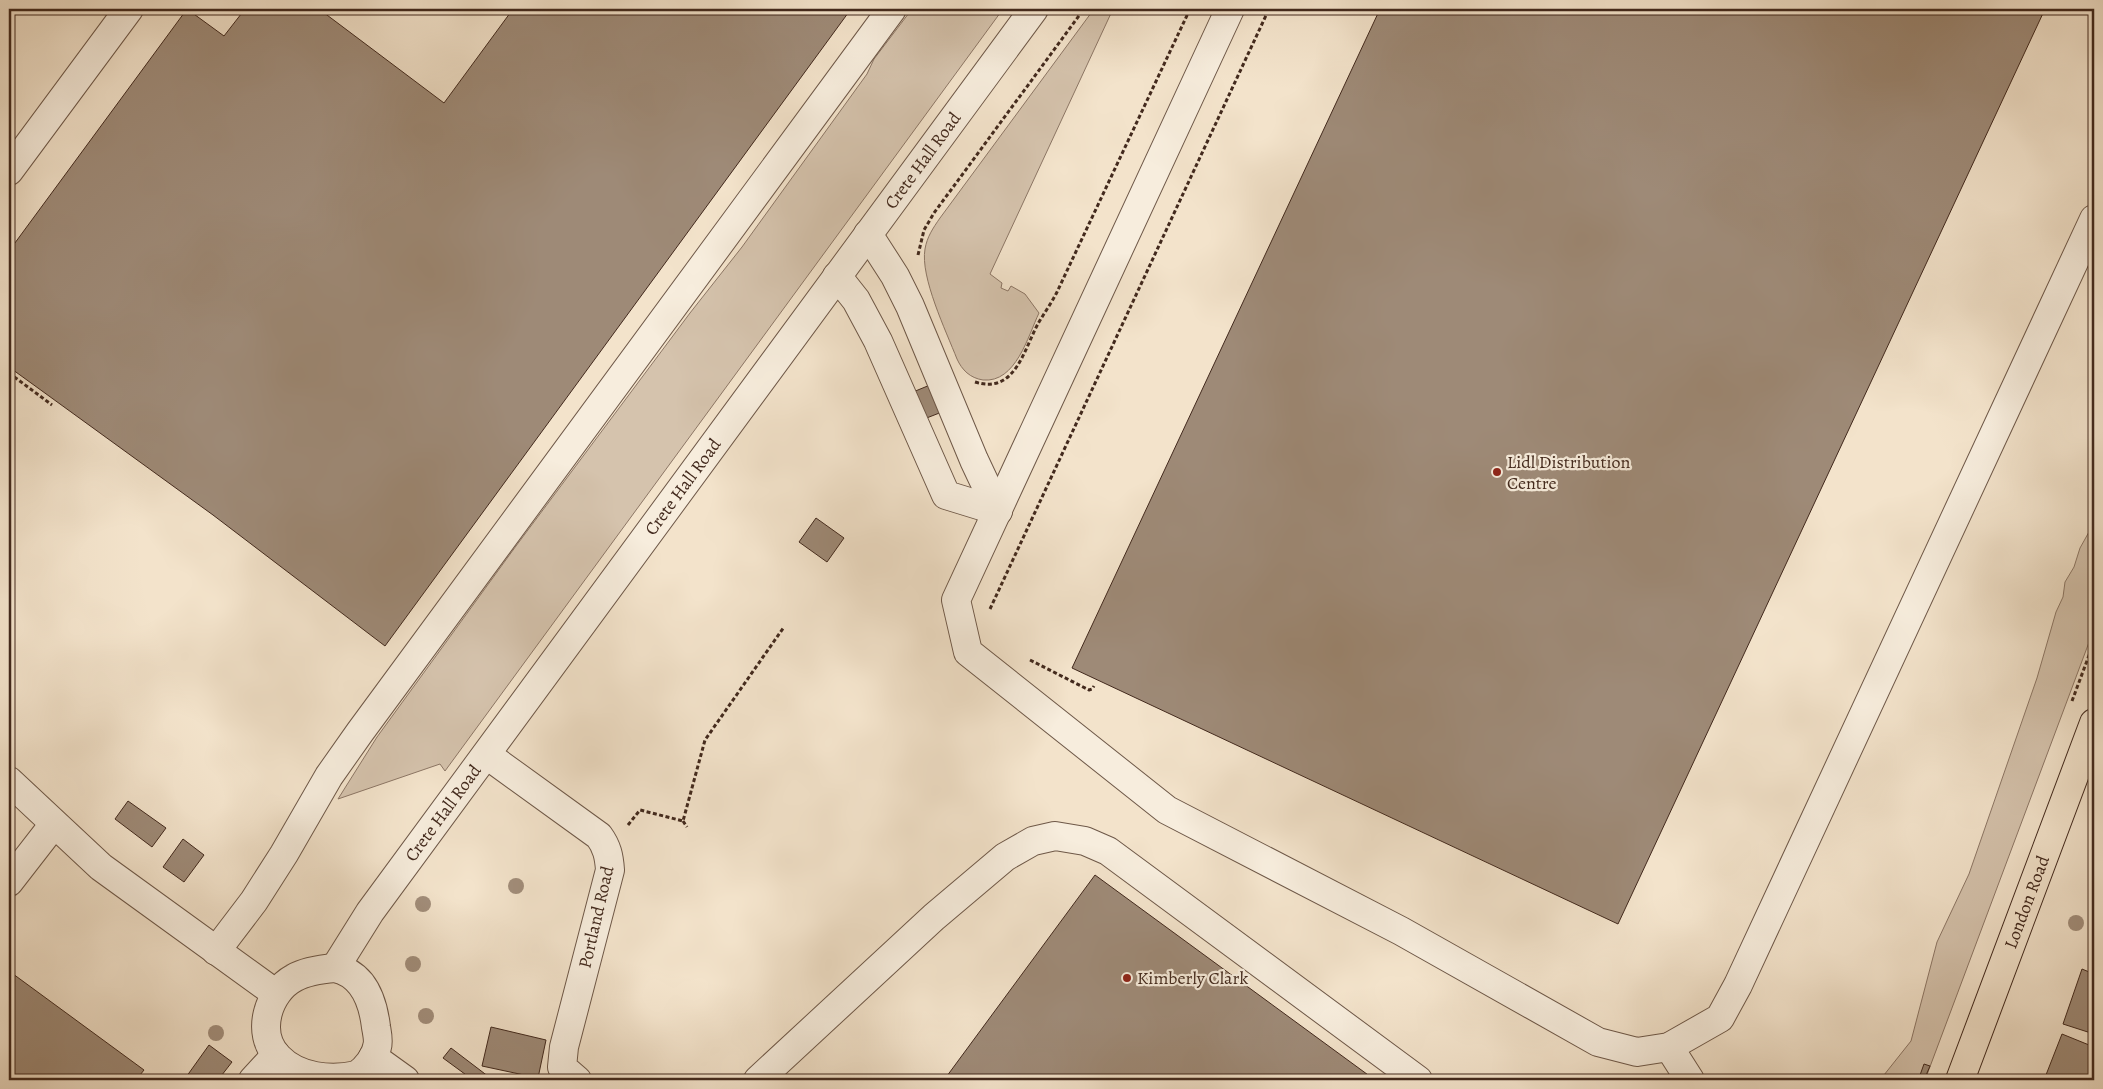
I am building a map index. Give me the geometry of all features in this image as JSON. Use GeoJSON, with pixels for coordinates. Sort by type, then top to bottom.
{"type":"FeatureCollection","features":[{"type":"Feature","properties":{"kind":"main road","name":"London Road"},"geometry":{"type":"LineString","coordinates":[[1960,1080],[2094,723]]}},
{"type":"Feature","properties":{"kind":"street"},"geometry":{"type":"LineString","coordinates":[[9,171],[129,9]]}},
{"type":"Feature","properties":{"kind":"street"},"geometry":{"type":"LineString","coordinates":[[216,951],[254,901],[284,854],[325,782],[360,732],[892,9]]}},
{"type":"Feature","properties":{"kind":"street","name":"Crete Hall Road"},"geometry":{"type":"LineString","coordinates":[[336,968],[364,921],[1034,9]]}},
{"type":"Feature","properties":{"kind":"street"},"geometry":{"type":"LineString","coordinates":[[1230,9],[956,600],[968,652],[1166,810],[1401,931],[1598,1042],[1636,1052],[1669,1047],[1720,1018],[1738,985],[2094,219]]}},
{"type":"Feature","properties":{"kind":"street"},"geometry":{"type":"LineString","coordinates":[[868,234],[895,276],[910,306],[974,460],[998,511]]}},
{"type":"Feature","properties":{"kind":"street"},"geometry":{"type":"LineString","coordinates":[[837,276],[856,300],[878,340],[946,495],[998,511]]}},
{"type":"Feature","properties":{"kind":"street","name":"Portland Road"},"geometry":{"type":"LineString","coordinates":[[487,755],[598,836],[606,846],[610,870],[564,1047],[562,1067],[577,1080]]}},
{"type":"Feature","properties":{"kind":"street"},"geometry":{"type":"LineString","coordinates":[[9,781],[101,867],[275,993]]}},
{"type":"Feature","properties":{"kind":"street"},"geometry":{"type":"LineString","coordinates":[[9,882],[54,824]]}},
{"type":"Feature","properties":{"kind":"street"},"geometry":{"type":"LineString","coordinates":[[758,1080],[934,917],[998,862],[1026,844],[1055,836],[1084,840],[1108,851],[1418,1080]]}},
{"type":"Feature","properties":{"kind":"street"},"geometry":{"type":"LineString","coordinates":[[336,968],[343,969],[362,984],[374,1011],[378,1039],[373,1057],[357,1075],[327,1078],[311,1075],[285,1062],[276,1055],[268,1037],[268,1008],[275,993],[297,976],[336,968]]}},
{"type":"Feature","properties":{"kind":"street"},"geometry":{"type":"LineString","coordinates":[[1669,1047],[1690,1080]]}},
{"type":"Feature","properties":{"kind":"street"},"geometry":{"type":"LineString","coordinates":[[253,1080],[276,1055]]}},
{"type":"Feature","properties":{"kind":"street"},"geometry":{"type":"LineString","coordinates":[[373,1057],[401,1077]]}},
{"type":"Feature","properties":{"kind":"path"},"geometry":{"type":"LineString","coordinates":[[918,263],[918,253],[924,230],[934,213],[1084,9]]}},
{"type":"Feature","properties":{"kind":"path"},"geometry":{"type":"LineString","coordinates":[[971,380],[983,384],[1000,382],[1012,374],[1018,364],[1039,322],[1057,292],[1190,9]]}},
{"type":"Feature","properties":{"kind":"path"},"geometry":{"type":"LineString","coordinates":[[988,615],[1269,9]]}},
{"type":"Feature","properties":{"kind":"path"},"geometry":{"type":"LineString","coordinates":[[9,373],[52,404]]}},
{"type":"Feature","properties":{"kind":"path"},"geometry":{"type":"LineString","coordinates":[[687,827],[684,821],[705,740],[784,627]]}},
{"type":"Feature","properties":{"kind":"path"},"geometry":{"type":"LineString","coordinates":[[1028,658],[1090,690],[1094,686]]}},
{"type":"Feature","properties":{"kind":"path"},"geometry":{"type":"LineString","coordinates":[[606,846],[622,833],[640,810],[684,821]]}},
{"type":"Feature","properties":{"kind":"shaded area"},"geometry":{"type":"Polygon","coordinates":[[[912,9],[1003,9],[445,771],[440,764],[338,799],[377,737],[516,546],[690,313],[742,247],[867,74],[874,59],[912,9]]]}},
{"type":"Feature","properties":{"kind":"shaded area"},"geometry":{"type":"Polygon","coordinates":[[[1094,9],[1113,9],[990,274],[1002,283],[1001,288],[1008,291],[1011,286],[1025,294],[1039,313],[1025,345],[1012,366],[1004,374],[994,379],[978,379],[967,373],[959,363],[935,304],[924,261],[927,240],[940,218],[1094,9]]]}},
{"type":"Feature","properties":{"kind":"shaded area"},"geometry":{"type":"Polygon","coordinates":[[[2094,523],[2094,629],[1925,1080],[1880,1080],[1911,1041],[1937,942],[1969,874],[2037,678],[2056,612],[2063,597],[2065,582],[2074,567],[2080,548],[2094,523]]]}},
{"type":"Feature","properties":{"kind":"building"},"geometry":{"type":"Polygon","coordinates":[[[187,9],[224,36],[245,9],[319,9],[444,103],[513,9],[851,9],[385,646],[213,515],[9,367],[9,251],[187,9]]]}},
{"type":"Feature","properties":{"kind":"building","name":"Lidl Distribution Centre"},"geometry":{"type":"Polygon","coordinates":[[[1380,9],[2045,9],[1618,924],[1072,668],[1380,9]]]}},
{"type":"Feature","properties":{"kind":"building"},"geometry":{"type":"Polygon","coordinates":[[[930,385],[942,412],[924,419],[913,392],[930,385]]]}},
{"type":"Feature","properties":{"kind":"building"},"geometry":{"type":"Polygon","coordinates":[[[816,518],[844,538],[827,562],[799,542],[816,518]]]}},
{"type":"Feature","properties":{"kind":"building"},"geometry":{"type":"Polygon","coordinates":[[[128,801],[166,828],[152,847],[115,819],[128,801]]]}},
{"type":"Feature","properties":{"kind":"building"},"geometry":{"type":"Polygon","coordinates":[[[183,839],[204,855],[184,882],[163,867],[183,839]]]}},
{"type":"Feature","properties":{"kind":"building","name":"Kimberly Clark"},"geometry":{"type":"Polygon","coordinates":[[[1095,875],[1375,1080],[944,1080],[1095,875]]]}},
{"type":"Feature","properties":{"kind":"building"},"geometry":{"type":"Polygon","coordinates":[[[2082,969],[2094,974],[2094,1034],[2063,1024],[2082,969]]]}},
{"type":"Feature","properties":{"kind":"building"},"geometry":{"type":"Polygon","coordinates":[[[9,971],[144,1070],[136,1080],[128,1080],[125,1077],[123,1080],[9,1080],[9,971]]]}},
{"type":"Feature","properties":{"kind":"building"},"geometry":{"type":"Polygon","coordinates":[[[491,1027],[546,1040],[538,1078],[482,1066],[491,1027]]]}},
{"type":"Feature","properties":{"kind":"building"},"geometry":{"type":"Polygon","coordinates":[[[2062,1034],[2094,1047],[2094,1061],[2087,1080],[2044,1080],[2062,1034]]]}},
{"type":"Feature","properties":{"kind":"building"},"geometry":{"type":"Polygon","coordinates":[[[209,1045],[232,1062],[218,1080],[184,1080],[209,1045]]]}},
{"type":"Feature","properties":{"kind":"building"},"geometry":{"type":"Polygon","coordinates":[[[451,1048],[493,1080],[473,1080],[443,1058],[451,1048]]]}},
{"type":"Feature","properties":{"kind":"building"},"geometry":{"type":"Polygon","coordinates":[[[1924,1064],[1930,1066],[1924,1080],[1919,1078],[1924,1064]]]}},
{"type":"Feature","properties":{"kind":"place","name":"Lidl Distribution Centre"},"geometry":{"type":"Point","coordinates":[1497,472]}},
{"type":"Feature","properties":{"kind":"place","name":"Kimberly Clark"},"geometry":{"type":"Point","coordinates":[1127,978]}}]}
